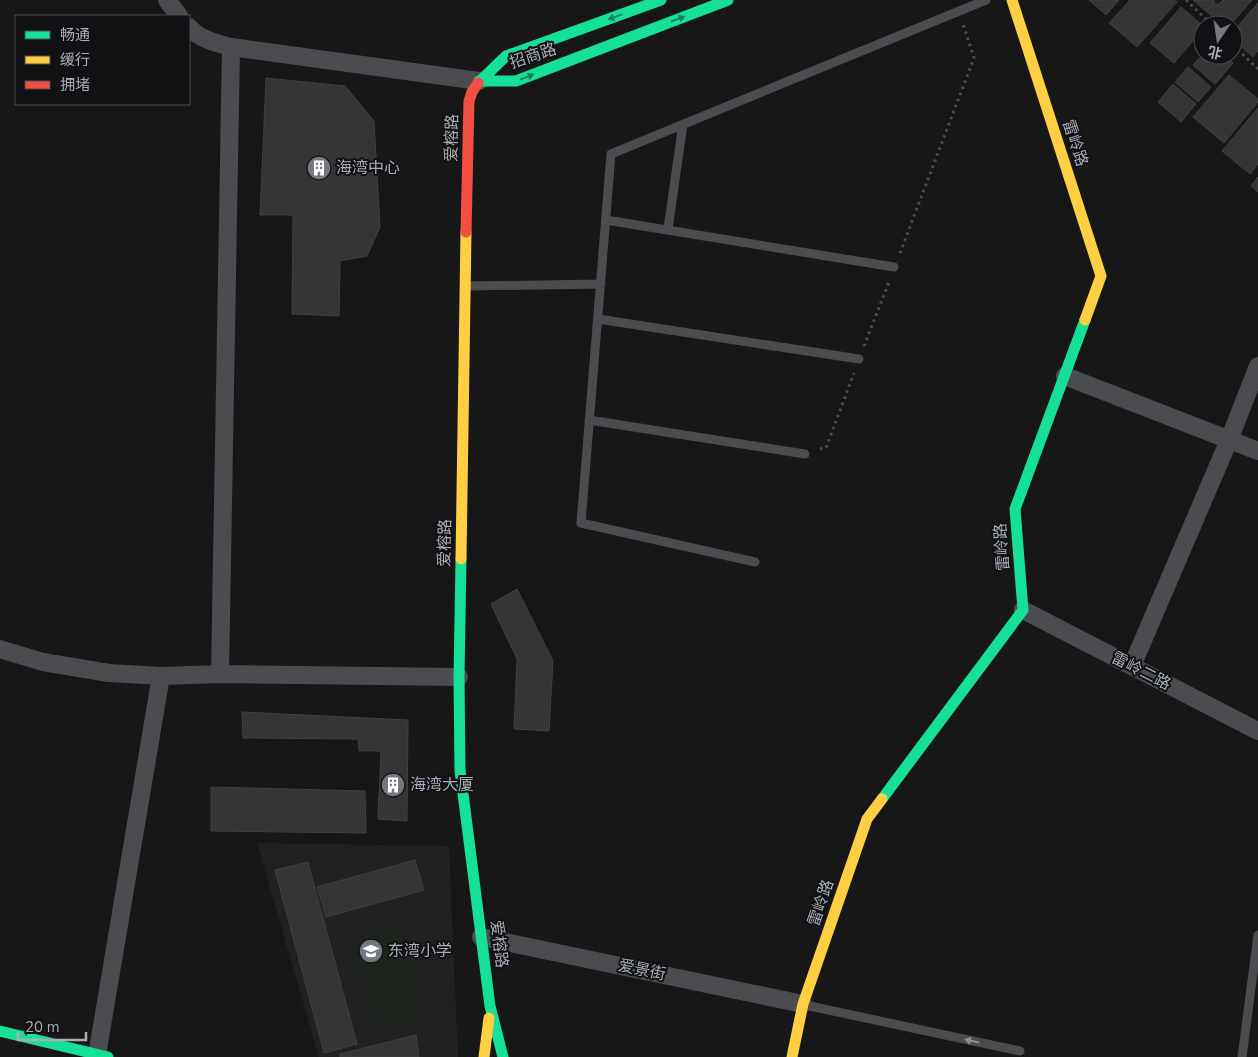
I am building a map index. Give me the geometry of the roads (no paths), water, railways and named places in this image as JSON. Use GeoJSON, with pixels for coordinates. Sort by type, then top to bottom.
{"type":"FeatureCollection","features":[{"type":"Feature","properties":{"kind":"street"},"geometry":{"type":"LineString","coordinates":[[167,0],[177,15]]}},
{"type":"Feature","properties":{"kind":"street","name":"招商路"},"geometry":{"type":"LineString","coordinates":[[479,81],[506,56],[660,0]]}},
{"type":"Feature","properties":{"kind":"street","name":"招商路"},"geometry":{"type":"LineString","coordinates":[[479,81],[516,81],[728,0]]}},
{"type":"Feature","properties":{"kind":"street","name":"雷岭路"},"geometry":{"type":"LineString","coordinates":[[792,1057],[803,1004],[867,819],[1023,610],[1015,509],[1066,376],[1101,276],[1012,0]]}},
{"type":"Feature","properties":{"kind":"street"},"geometry":{"type":"LineString","coordinates":[[190,28],[193,32],[212,42],[231,47],[479,81]]}},
{"type":"Feature","properties":{"kind":"street"},"geometry":{"type":"LineString","coordinates":[[220,674],[231,47]]}},
{"type":"Feature","properties":{"kind":"street","name":"爱榕路"},"geometry":{"type":"LineString","coordinates":[[479,81],[472,92],[469,102],[466,209],[459,677],[460,770],[490,1006],[504,1057]]}},
{"type":"Feature","properties":{"kind":"street"},"geometry":{"type":"LineString","coordinates":[[1132,666],[1229,440],[1258,366]]}},
{"type":"Feature","properties":{"kind":"street"},"geometry":{"type":"LineString","coordinates":[[1066,376],[1258,451]]}},
{"type":"Feature","properties":{"kind":"street","name":"雷岭二路"},"geometry":{"type":"LineString","coordinates":[[1023,610],[1258,731]]}},
{"type":"Feature","properties":{"kind":"street"},"geometry":{"type":"LineString","coordinates":[[0,650],[43,662],[109,673],[161,676],[220,674],[459,677]]}},
{"type":"Feature","properties":{"kind":"street"},"geometry":{"type":"LineString","coordinates":[[0,1031],[58,1051],[103,1056],[161,676]]}},
{"type":"Feature","properties":{"kind":"street","name":"爱景街"},"geometry":{"type":"LineString","coordinates":[[481,937],[803,1004]]}},
{"type":"Feature","properties":{"kind":"street","name":"爱榕路"},"geometry":{"type":"LineString","coordinates":[[484,1057],[490,1006]]}},
{"type":"Feature","properties":{"kind":"lane"},"geometry":{"type":"LineString","coordinates":[[755,562],[581,523],[611,154],[986,0]]}},
{"type":"Feature","properties":{"kind":"lane"},"geometry":{"type":"LineString","coordinates":[[668,229],[683,124]]}},
{"type":"Feature","properties":{"kind":"lane"},"geometry":{"type":"LineString","coordinates":[[606,220],[894,267]]}},
{"type":"Feature","properties":{"kind":"lane"},"geometry":{"type":"LineString","coordinates":[[466,286],[601,284]]}},
{"type":"Feature","properties":{"kind":"lane"},"geometry":{"type":"LineString","coordinates":[[598,319],[860,358]]}},
{"type":"Feature","properties":{"kind":"lane"},"geometry":{"type":"LineString","coordinates":[[589,420],[805,454]]}},
{"type":"Feature","properties":{"kind":"lane"},"geometry":{"type":"LineString","coordinates":[[1242,1057],[1258,935]]}},
{"type":"Feature","properties":{"kind":"lane"},"geometry":{"type":"LineString","coordinates":[[803,1004],[1020,1051]]}},
{"type":"Feature","properties":{"kind":"place","name":"海湾中心"},"geometry":{"type":"Point","coordinates":[319,168]}},
{"type":"Feature","properties":{"kind":"place","name":"海湾大厦"},"geometry":{"type":"Point","coordinates":[393,785]}},
{"type":"Feature","properties":{"kind":"place","name":"东湾小学"},"geometry":{"type":"Point","coordinates":[371,951]}}]}
